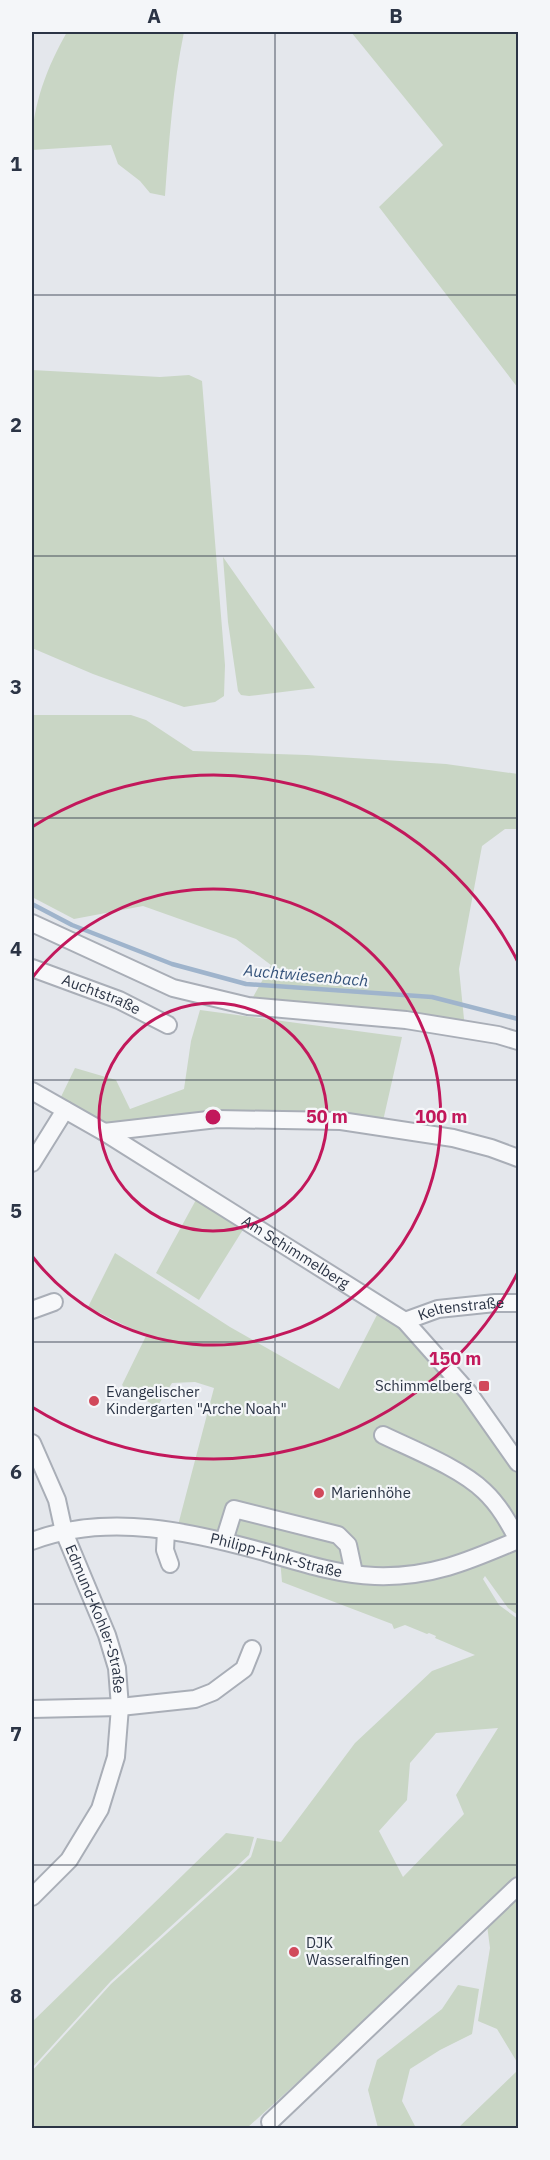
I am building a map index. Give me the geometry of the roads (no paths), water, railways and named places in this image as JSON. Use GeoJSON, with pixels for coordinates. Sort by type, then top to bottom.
{"type":"FeatureCollection","features":[{"type":"Feature","properties":{"kind":"street"},"geometry":{"type":"LineString","coordinates":[[32,923],[89,952],[173,988],[248,1006],[406,1020],[498,1035],[519,1041]]}},
{"type":"Feature","properties":{"kind":"street","name":"Auchtstraße"},"geometry":{"type":"LineString","coordinates":[[32,968],[119,1000],[168,1025]]}},
{"type":"Feature","properties":{"kind":"street","name":"Am Schimmelberg"},"geometry":{"type":"LineString","coordinates":[[32,1091],[104,1132],[405,1321],[468,1392],[517,1458]]}},
{"type":"Feature","properties":{"kind":"street"},"geometry":{"type":"LineString","coordinates":[[32,1163],[65,1110]]}},
{"type":"Feature","properties":{"kind":"street"},"geometry":{"type":"LineString","coordinates":[[104,1132],[217,1119],[340,1121],[453,1138],[519,1158]]}},
{"type":"Feature","properties":{"kind":"street"},"geometry":{"type":"LineString","coordinates":[[32,1310],[54,1302]]}},
{"type":"Feature","properties":{"kind":"street","name":"Keltenstraße"},"geometry":{"type":"LineString","coordinates":[[405,1321],[438,1309],[519,1303]]}},
{"type":"Feature","properties":{"kind":"street"},"geometry":{"type":"LineString","coordinates":[[383,1435],[452,1469],[484,1490],[504,1515],[519,1540]]}},
{"type":"Feature","properties":{"kind":"street","name":"Edmund-Kohler-Straße"},"geometry":{"type":"LineString","coordinates":[[32,1443],[57,1500],[64,1532],[107,1635],[117,1668],[120,1707],[116,1757],[100,1809],[69,1860],[32,1897]]}},
{"type":"Feature","properties":{"kind":"street"},"geometry":{"type":"LineString","coordinates":[[224,1541],[234,1509],[299,1525],[338,1535],[348,1545],[354,1574]]}},
{"type":"Feature","properties":{"kind":"street","name":"Philipp-Funk-Straße"},"geometry":{"type":"LineString","coordinates":[[32,1541],[64,1532],[108,1526],[166,1531],[224,1541],[321,1568],[373,1576],[423,1574],[474,1559],[519,1540]]}},
{"type":"Feature","properties":{"kind":"street"},"geometry":{"type":"LineString","coordinates":[[166,1531],[165,1550],[170,1564]]}},
{"type":"Feature","properties":{"kind":"street","name":"Edmund-Kohler-Straße"},"geometry":{"type":"LineString","coordinates":[[120,1707],[195,1699],[213,1692],[244,1669],[252,1649]]}},
{"type":"Feature","properties":{"kind":"street"},"geometry":{"type":"LineString","coordinates":[[32,1709],[120,1707]]}},
{"type":"Feature","properties":{"kind":"street"},"geometry":{"type":"LineString","coordinates":[[270,2122],[519,1886]]}},
{"type":"Feature","properties":{"kind":"waterway","name":"Auchtwiesenbach"},"geometry":{"type":"LineString","coordinates":[[32,904],[72,925],[172,964],[246,984],[432,997],[518,1019]]}},
{"type":"Feature","properties":{"kind":"place","name":"Schimmelberg"},"geometry":{"type":"Point","coordinates":[484,1386]}},
{"type":"Feature","properties":{"kind":"place","name":"Evangelischer Kindergarten \"Arche Noah\""},"geometry":{"type":"Point","coordinates":[94,1401]}},
{"type":"Feature","properties":{"kind":"place","name":"Marienhöhe"},"geometry":{"type":"Point","coordinates":[319,1493]}},
{"type":"Feature","properties":{"kind":"place","name":"DJK Wasseralfingen"},"geometry":{"type":"Point","coordinates":[294,1952]}}]}
